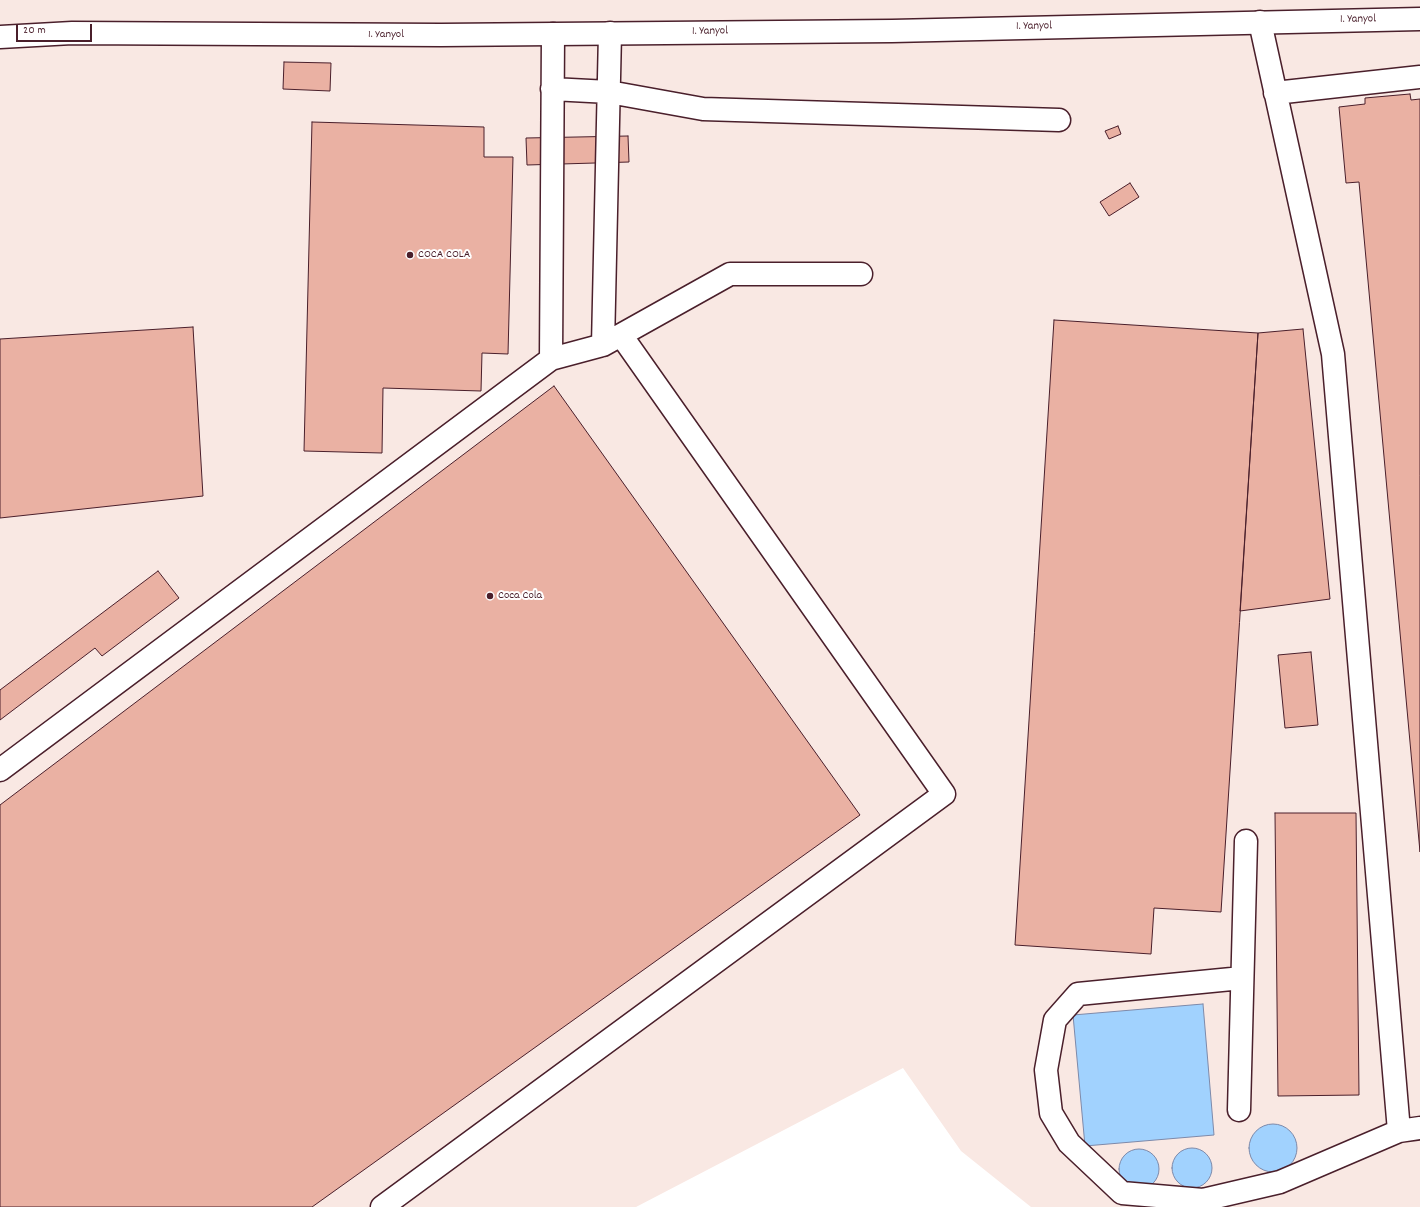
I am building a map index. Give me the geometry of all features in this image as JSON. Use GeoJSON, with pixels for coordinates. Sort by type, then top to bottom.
{"type":"FeatureCollection","features":[{"type":"Feature","properties":{"kind":"street","name":"1. Yanyol"},"geometry":{"type":"LineString","coordinates":[[0,37],[72,32],[433,35],[892,31],[1420,19]]}},
{"type":"Feature","properties":{"kind":"street"},"geometry":{"type":"LineString","coordinates":[[1242,978],[1078,994],[1054,1020],[1046,1070],[1051,1113],[1069,1144],[1122,1193],[1203,1200],[1280,1182],[1409,1129],[1333,354],[1260,22]]}},
{"type":"Feature","properties":{"kind":"street"},"geometry":{"type":"LineString","coordinates":[[382,1207],[944,794],[612,340],[609,92],[610,33]]}},
{"type":"Feature","properties":{"kind":"street"},"geometry":{"type":"LineString","coordinates":[[551,359],[553,34]]}},
{"type":"Feature","properties":{"kind":"street"},"geometry":{"type":"LineString","coordinates":[[1275,93],[1420,77]]}},
{"type":"Feature","properties":{"kind":"street"},"geometry":{"type":"LineString","coordinates":[[552,89],[609,92],[703,109],[1059,120]]}},
{"type":"Feature","properties":{"kind":"street"},"geometry":{"type":"LineString","coordinates":[[0,770],[551,359],[612,340],[730,274],[861,274]]}},
{"type":"Feature","properties":{"kind":"street"},"geometry":{"type":"LineString","coordinates":[[1239,1110],[1246,841]]}},
{"type":"Feature","properties":{"kind":"shaded area"},"geometry":{"type":"Polygon","coordinates":[[[0,0],[1420,0],[1420,1207],[1031,1207],[961,1151],[903,1068],[636,1207],[0,1207],[0,0]]]}},
{"type":"Feature","properties":{"kind":"water"},"geometry":{"type":"Polygon","coordinates":[[[1203,1004],[1214,1135],[1085,1146],[1073,1015],[1203,1004]]]}},
{"type":"Feature","properties":{"kind":"water"},"geometry":{"type":"Polygon","coordinates":[[[1268,1124],[1278,1124],[1290,1131],[1297,1143],[1297,1153],[1290,1165],[1278,1172],[1268,1172],[1260,1168],[1253,1161],[1249,1153],[1249,1143],[1253,1135],[1260,1128],[1268,1124]]]}},
{"type":"Feature","properties":{"kind":"water"},"geometry":{"type":"Polygon","coordinates":[[[1196,1148],[1203,1151],[1209,1157],[1212,1168],[1211,1176],[1203,1185],[1196,1188],[1188,1188],[1181,1185],[1173,1176],[1172,1164],[1175,1157],[1184,1149],[1196,1148]]]}},
{"type":"Feature","properties":{"kind":"water"},"geometry":{"type":"Polygon","coordinates":[[[1143,1149],[1150,1152],[1156,1158],[1159,1169],[1158,1177],[1150,1186],[1143,1189],[1135,1189],[1128,1186],[1120,1177],[1119,1165],[1122,1158],[1131,1150],[1143,1149]]]}},
{"type":"Feature","properties":{"kind":"building"},"geometry":{"type":"Polygon","coordinates":[[[284,62],[331,63],[330,91],[283,89],[284,62]]]}},
{"type":"Feature","properties":{"kind":"building"},"geometry":{"type":"Polygon","coordinates":[[[1410,94],[1411,100],[1420,99],[1420,852],[1359,182],[1346,183],[1339,107],[1365,104],[1365,98],[1410,94]]]}},
{"type":"Feature","properties":{"kind":"building","name":"COCA COLA"},"geometry":{"type":"Polygon","coordinates":[[[312,122],[484,127],[484,157],[513,157],[508,354],[482,353],[481,391],[383,388],[382,453],[304,451],[312,122]]]}},
{"type":"Feature","properties":{"kind":"building"},"geometry":{"type":"Polygon","coordinates":[[[1118,126],[1121,134],[1109,139],[1105,131],[1118,126]]]}},
{"type":"Feature","properties":{"kind":"building"},"geometry":{"type":"Polygon","coordinates":[[[628,136],[629,162],[527,165],[526,138],[628,136]]]}},
{"type":"Feature","properties":{"kind":"building"},"geometry":{"type":"Polygon","coordinates":[[[1130,183],[1139,197],[1109,216],[1100,202],[1130,183]]]}},
{"type":"Feature","properties":{"kind":"building"},"geometry":{"type":"Polygon","coordinates":[[[1054,320],[1258,333],[1221,912],[1154,908],[1151,954],[1015,945],[1054,320]]]}},
{"type":"Feature","properties":{"kind":"building"},"geometry":{"type":"Polygon","coordinates":[[[193,327],[203,496],[0,518],[0,339],[193,327]]]}},
{"type":"Feature","properties":{"kind":"building"},"geometry":{"type":"Polygon","coordinates":[[[1303,329],[1330,599],[1240,611],[1258,333],[1303,329]]]}},
{"type":"Feature","properties":{"kind":"building","name":"Coca Cola"},"geometry":{"type":"Polygon","coordinates":[[[554,386],[860,815],[312,1207],[0,1207],[0,805],[554,386]]]}},
{"type":"Feature","properties":{"kind":"building"},"geometry":{"type":"Polygon","coordinates":[[[158,571],[179,598],[102,656],[95,648],[0,720],[0,690],[158,571]]]}},
{"type":"Feature","properties":{"kind":"building"},"geometry":{"type":"Polygon","coordinates":[[[1311,652],[1318,725],[1285,728],[1278,655],[1311,652]]]}},
{"type":"Feature","properties":{"kind":"building"},"geometry":{"type":"Polygon","coordinates":[[[1275,813],[1356,813],[1359,1095],[1278,1096],[1275,813]]]}},
{"type":"Feature","properties":{"kind":"place","name":"COCA COLA"},"geometry":{"type":"Point","coordinates":[410,255]}},
{"type":"Feature","properties":{"kind":"place","name":"Coca Cola"},"geometry":{"type":"Point","coordinates":[490,596]}}]}
